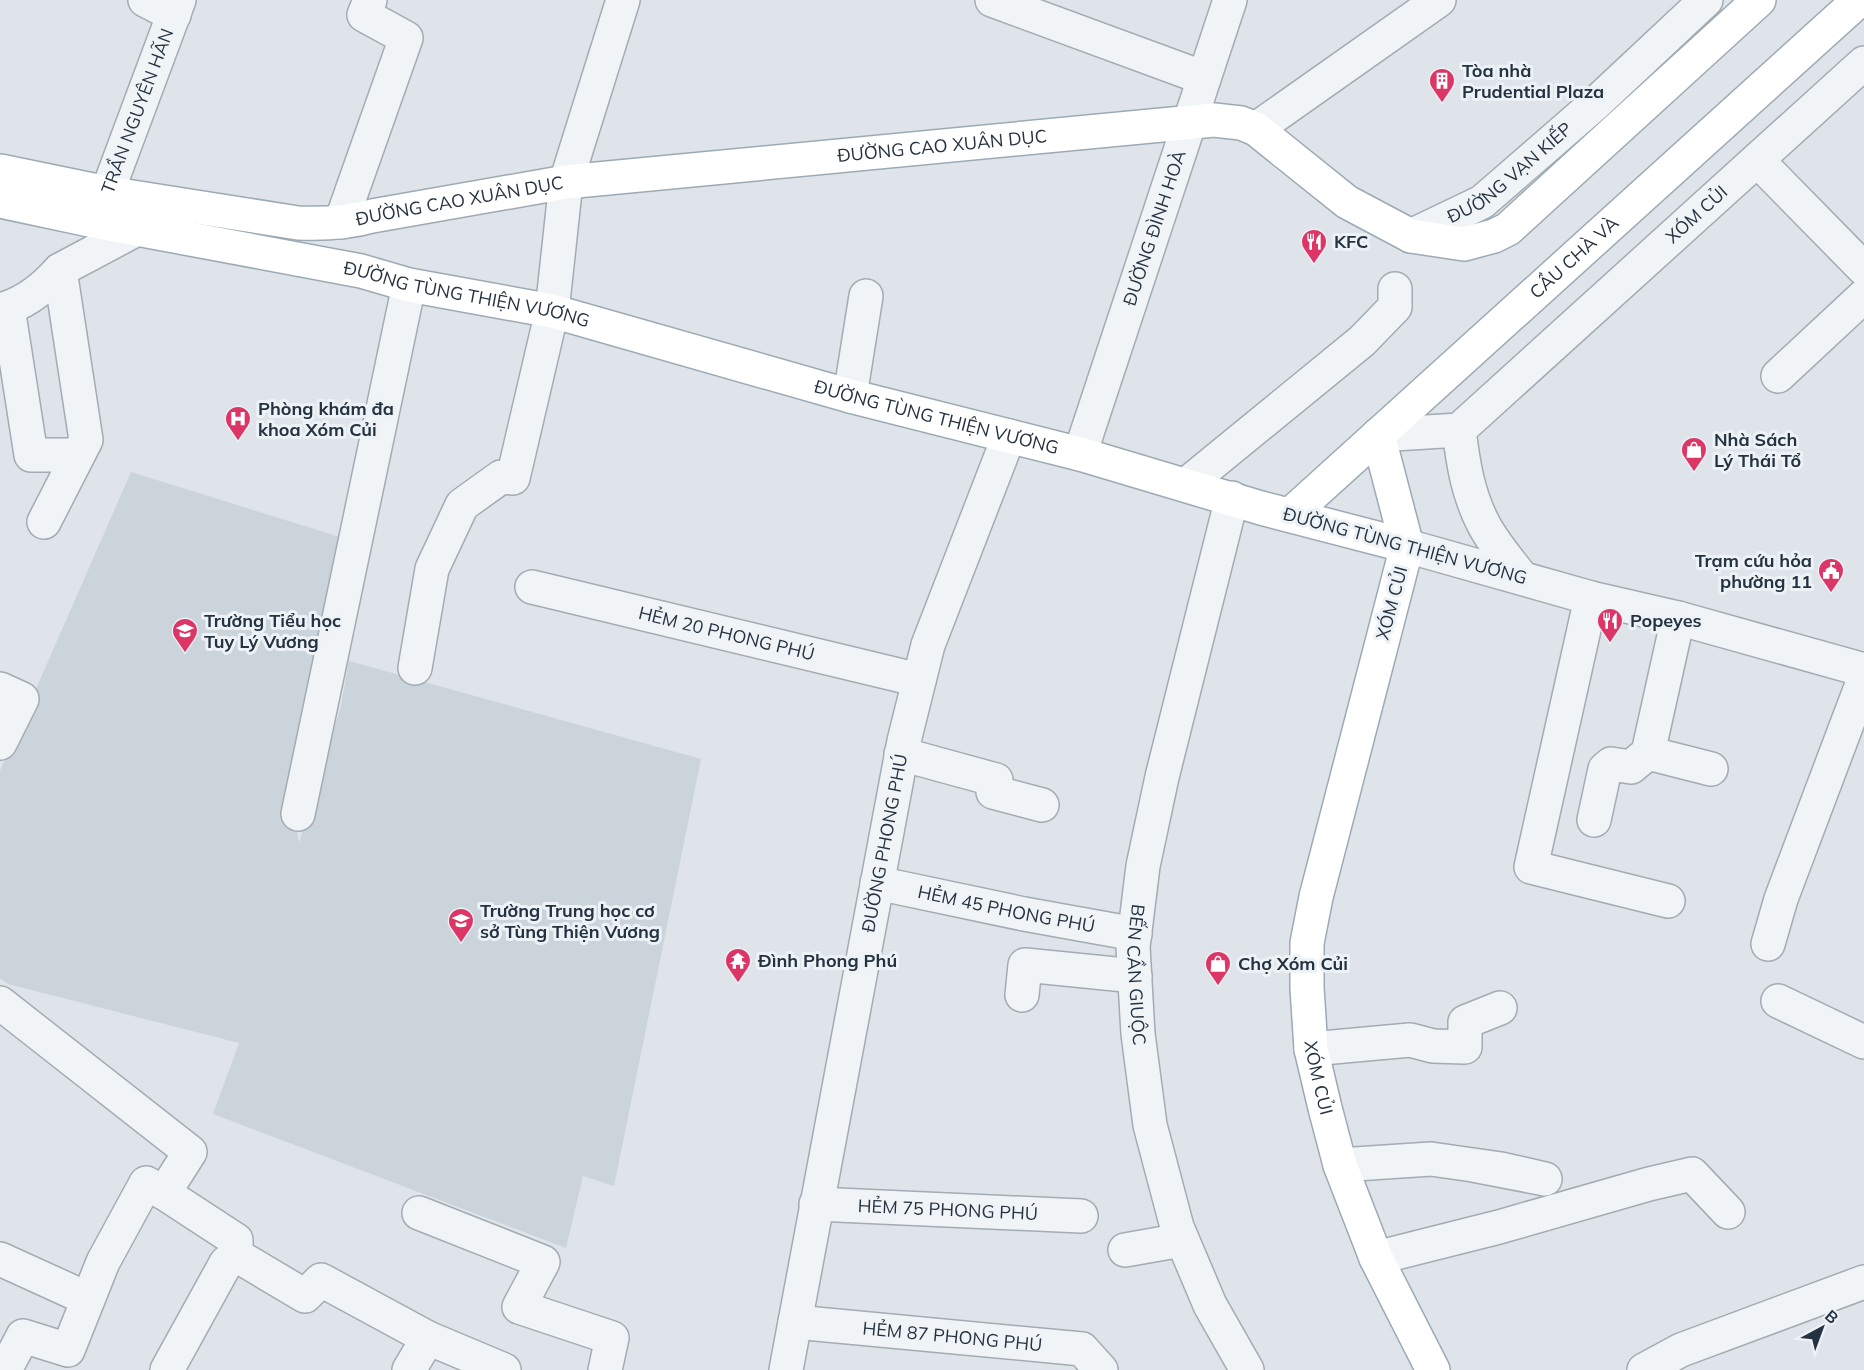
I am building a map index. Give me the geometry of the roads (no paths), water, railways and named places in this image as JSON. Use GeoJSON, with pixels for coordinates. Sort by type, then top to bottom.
{"type":"FeatureCollection","features":[{"type":"Feature","properties":{"kind":"main road","name":"ĐƯỜNG CAO XUÂN DỤC"},"geometry":{"type":"LineString","coordinates":[[341,222],[567,182],[1214,120],[1241,123],[1256,129],[1347,202],[1411,236],[1464,244],[1494,236],[1508,229],[1759,0]]}},
{"type":"Feature","properties":{"kind":"main road","name":"CẦU CHÀ VÀ"},"geometry":{"type":"LineString","coordinates":[[1291,514],[1858,0]]}},
{"type":"Feature","properties":{"kind":"main road","name":"ĐƯỜNG TÙNG THIỆN VƯƠNG"},"geometry":{"type":"LineString","coordinates":[[0,171],[101,207],[137,230],[361,271],[409,285],[552,311],[850,396],[1080,454],[1407,546]]}},
{"type":"Feature","properties":{"kind":"main road","name":"ĐƯỜNG TÙNG THIỆN VƯƠNG"},"geometry":{"type":"LineString","coordinates":[[0,201],[298,223],[341,222]]}},
{"type":"Feature","properties":{"kind":"main road","name":"XÓM CỦI"},"geometry":{"type":"LineString","coordinates":[[1377,435],[1407,546],[1316,897],[1307,943],[1307,988],[1311,1048],[1340,1165],[1376,1258],[1433,1370]]}},
{"type":"Feature","properties":{"kind":"street"},"geometry":{"type":"LineString","coordinates":[[145,0],[176,8]]}},
{"type":"Feature","properties":{"kind":"street"},"geometry":{"type":"LineString","coordinates":[[341,222],[406,38],[364,15],[370,0]]}},
{"type":"Feature","properties":{"kind":"street"},"geometry":{"type":"LineString","coordinates":[[415,668],[432,569],[462,505],[501,477],[513,478],[552,311],[567,182],[623,0]]}},
{"type":"Feature","properties":{"kind":"street"},"geometry":{"type":"LineString","coordinates":[[992,0],[1204,78]]}},
{"type":"Feature","properties":{"kind":"street","name":"ĐƯỜNG ĐÌNH HOÀ"},"geometry":{"type":"LineString","coordinates":[[1080,454],[1230,0]]}},
{"type":"Feature","properties":{"kind":"street"},"geometry":{"type":"LineString","coordinates":[[1256,129],[1439,0]]}},
{"type":"Feature","properties":{"kind":"street","name":"ĐƯỜNG VẠN KIẾP"},"geometry":{"type":"LineString","coordinates":[[1411,236],[1482,202],[1596,103],[1706,0]]}},
{"type":"Feature","properties":{"kind":"street","name":"TRẦN NGUYÊN HÃN"},"geometry":{"type":"LineString","coordinates":[[101,207],[176,8]]}},
{"type":"Feature","properties":{"kind":"street","name":"XÓM CỦI"},"geometry":{"type":"LineString","coordinates":[[1459,430],[1864,63]]}},
{"type":"Feature","properties":{"kind":"street"},"geometry":{"type":"LineString","coordinates":[[1757,160],[1864,269]]}},
{"type":"Feature","properties":{"kind":"street"},"geometry":{"type":"LineString","coordinates":[[78,455],[31,455],[4,309],[27,299],[60,270],[137,230]]}},
{"type":"Feature","properties":{"kind":"street"},"geometry":{"type":"LineString","coordinates":[[44,522],[86,440],[60,270]]}},
{"type":"Feature","properties":{"kind":"street"},"geometry":{"type":"LineString","coordinates":[[298,814],[409,285]]}},
{"type":"Feature","properties":{"kind":"street"},"geometry":{"type":"LineString","coordinates":[[1187,484],[1362,341],[1395,307],[1395,289]]}},
{"type":"Feature","properties":{"kind":"street"},"geometry":{"type":"LineString","coordinates":[[850,396],[866,296]]}},
{"type":"Feature","properties":{"kind":"street"},"geometry":{"type":"LineString","coordinates":[[1778,376],[1864,296]]}},
{"type":"Feature","properties":{"kind":"street"},"geometry":{"type":"LineString","coordinates":[[1377,435],[1459,430],[1464,468],[1474,504],[1494,542],[1522,578]]}},
{"type":"Feature","properties":{"kind":"street","name":"ĐƯỜNG PHONG PHÚ"},"geometry":{"type":"LineString","coordinates":[[786,1370],[901,754],[928,645],[1009,436]]}},
{"type":"Feature","properties":{"kind":"street","name":"BẾN CẦN GIUỘC"},"geometry":{"type":"LineString","coordinates":[[1232,498],[1162,777],[1143,866],[1135,934],[1135,976],[1138,1034],[1150,1125],[1182,1240],[1210,1305],[1247,1370]]}},
{"type":"Feature","properties":{"kind":"street","name":"ĐƯỜNG TÙNG THIỆN VƯƠNG"},"geometry":{"type":"LineString","coordinates":[[1407,546],[1591,598],[1678,618],[1864,670]]}},
{"type":"Feature","properties":{"kind":"street","name":"HẺM 20 PHONG PHÚ"},"geometry":{"type":"LineString","coordinates":[[532,587],[919,680]]}},
{"type":"Feature","properties":{"kind":"street"},"geometry":{"type":"LineString","coordinates":[[1591,598],[1531,867],[1668,901]]}},
{"type":"Feature","properties":{"kind":"street"},"geometry":{"type":"LineString","coordinates":[[1594,820],[1605,769],[1611,764],[1631,767],[1648,753],[1678,618]]}},
{"type":"Feature","properties":{"kind":"street"},"geometry":{"type":"LineString","coordinates":[[1767,944],[1781,899],[1864,679]]}},
{"type":"Feature","properties":{"kind":"street"},"geometry":{"type":"LineString","coordinates":[[0,689],[22,699],[0,743]]}},
{"type":"Feature","properties":{"kind":"street"},"geometry":{"type":"LineString","coordinates":[[1648,753],[1712,768]]}},
{"type":"Feature","properties":{"kind":"street"},"geometry":{"type":"LineString","coordinates":[[901,754],[996,780],[993,792],[1042,805]]}},
{"type":"Feature","properties":{"kind":"street","name":"HẺM 45 PHONG PHÚ"},"geometry":{"type":"LineString","coordinates":[[877,883],[1024,914],[1135,934]]}},
{"type":"Feature","properties":{"kind":"street"},"geometry":{"type":"LineString","coordinates":[[1022,995],[1025,965],[1135,976]]}},
{"type":"Feature","properties":{"kind":"street"},"geometry":{"type":"LineString","coordinates":[[1778,1001],[1864,1042]]}},
{"type":"Feature","properties":{"kind":"street"},"geometry":{"type":"LineString","coordinates":[[0,1003],[190,1152],[164,1193]]}},
{"type":"Feature","properties":{"kind":"street"},"geometry":{"type":"LineString","coordinates":[[1311,1048],[1410,1040],[1433,1046],[1465,1047],[1466,1022],[1500,1008]]}},
{"type":"Feature","properties":{"kind":"street"},"geometry":{"type":"LineString","coordinates":[[1340,1165],[1431,1159],[1473,1165]]}},
{"type":"Feature","properties":{"kind":"street"},"geometry":{"type":"LineString","coordinates":[[1376,1258],[1692,1174],[1728,1212]]}},
{"type":"Feature","properties":{"kind":"street"},"geometry":{"type":"LineString","coordinates":[[5,1370],[23,1336],[68,1350],[103,1262],[146,1184],[164,1193],[236,1240],[236,1255]]}},
{"type":"Feature","properties":{"kind":"street","name":"HẺM 75 PHONG PHÚ"},"geometry":{"type":"LineString","coordinates":[[816,1204],[1081,1216]]}},
{"type":"Feature","properties":{"kind":"street"},"geometry":{"type":"LineString","coordinates":[[419,1213],[543,1262],[519,1307],[612,1338],[605,1370]]}},
{"type":"Feature","properties":{"kind":"street"},"geometry":{"type":"LineString","coordinates":[[1125,1250],[1182,1240]]}},
{"type":"Feature","properties":{"kind":"street"},"geometry":{"type":"LineString","coordinates":[[236,1255],[305,1296],[321,1280],[428,1338],[504,1370]]}},
{"type":"Feature","properties":{"kind":"street"},"geometry":{"type":"LineString","coordinates":[[167,1370],[226,1263],[236,1255]]}},
{"type":"Feature","properties":{"kind":"street"},"geometry":{"type":"LineString","coordinates":[[0,1259],[88,1299]]}},
{"type":"Feature","properties":{"kind":"street"},"geometry":{"type":"LineString","coordinates":[[1644,1370],[1681,1350],[1864,1281]]}},
{"type":"Feature","properties":{"kind":"street","name":"HẺM 87 PHONG PHÚ"},"geometry":{"type":"LineString","coordinates":[[795,1322],[1082,1349],[1101,1370]]}},
{"type":"Feature","properties":{"kind":"street"},"geometry":{"type":"LineString","coordinates":[[409,1370],[428,1338]]}},
{"type":"Feature","properties":{"kind":"place","name":"Tòa nhà Prudential Plaza"},"geometry":{"type":"Point","coordinates":[1442,104]}},
{"type":"Feature","properties":{"kind":"place","name":"KFC"},"geometry":{"type":"Point","coordinates":[1314,265]}},
{"type":"Feature","properties":{"kind":"place","name":"Phòng khám đa khoa Xóm Củi"},"geometry":{"type":"Point","coordinates":[238,442]}},
{"type":"Feature","properties":{"kind":"place","name":"Nhà Sách Lý Thái Tổ"},"geometry":{"type":"Point","coordinates":[1694,473]}},
{"type":"Feature","properties":{"kind":"place","name":"Trạm cứu hỏa phường 11"},"geometry":{"type":"Point","coordinates":[1831,594]}},
{"type":"Feature","properties":{"kind":"place","name":"Popeyes"},"geometry":{"type":"Point","coordinates":[1610,644]}},
{"type":"Feature","properties":{"kind":"place","name":"Trường Tiểu học Tuy Lý Vương"},"geometry":{"type":"Point","coordinates":[185,654]}},
{"type":"Feature","properties":{"kind":"place","name":"Trường Trung học cơ sở Tùng Thiện Vương"},"geometry":{"type":"Point","coordinates":[461,944]}},
{"type":"Feature","properties":{"kind":"place","name":"Đình Phong Phú"},"geometry":{"type":"Point","coordinates":[738,984]}},
{"type":"Feature","properties":{"kind":"place","name":"Chợ Xóm Củi"},"geometry":{"type":"Point","coordinates":[1218,987]}}]}
